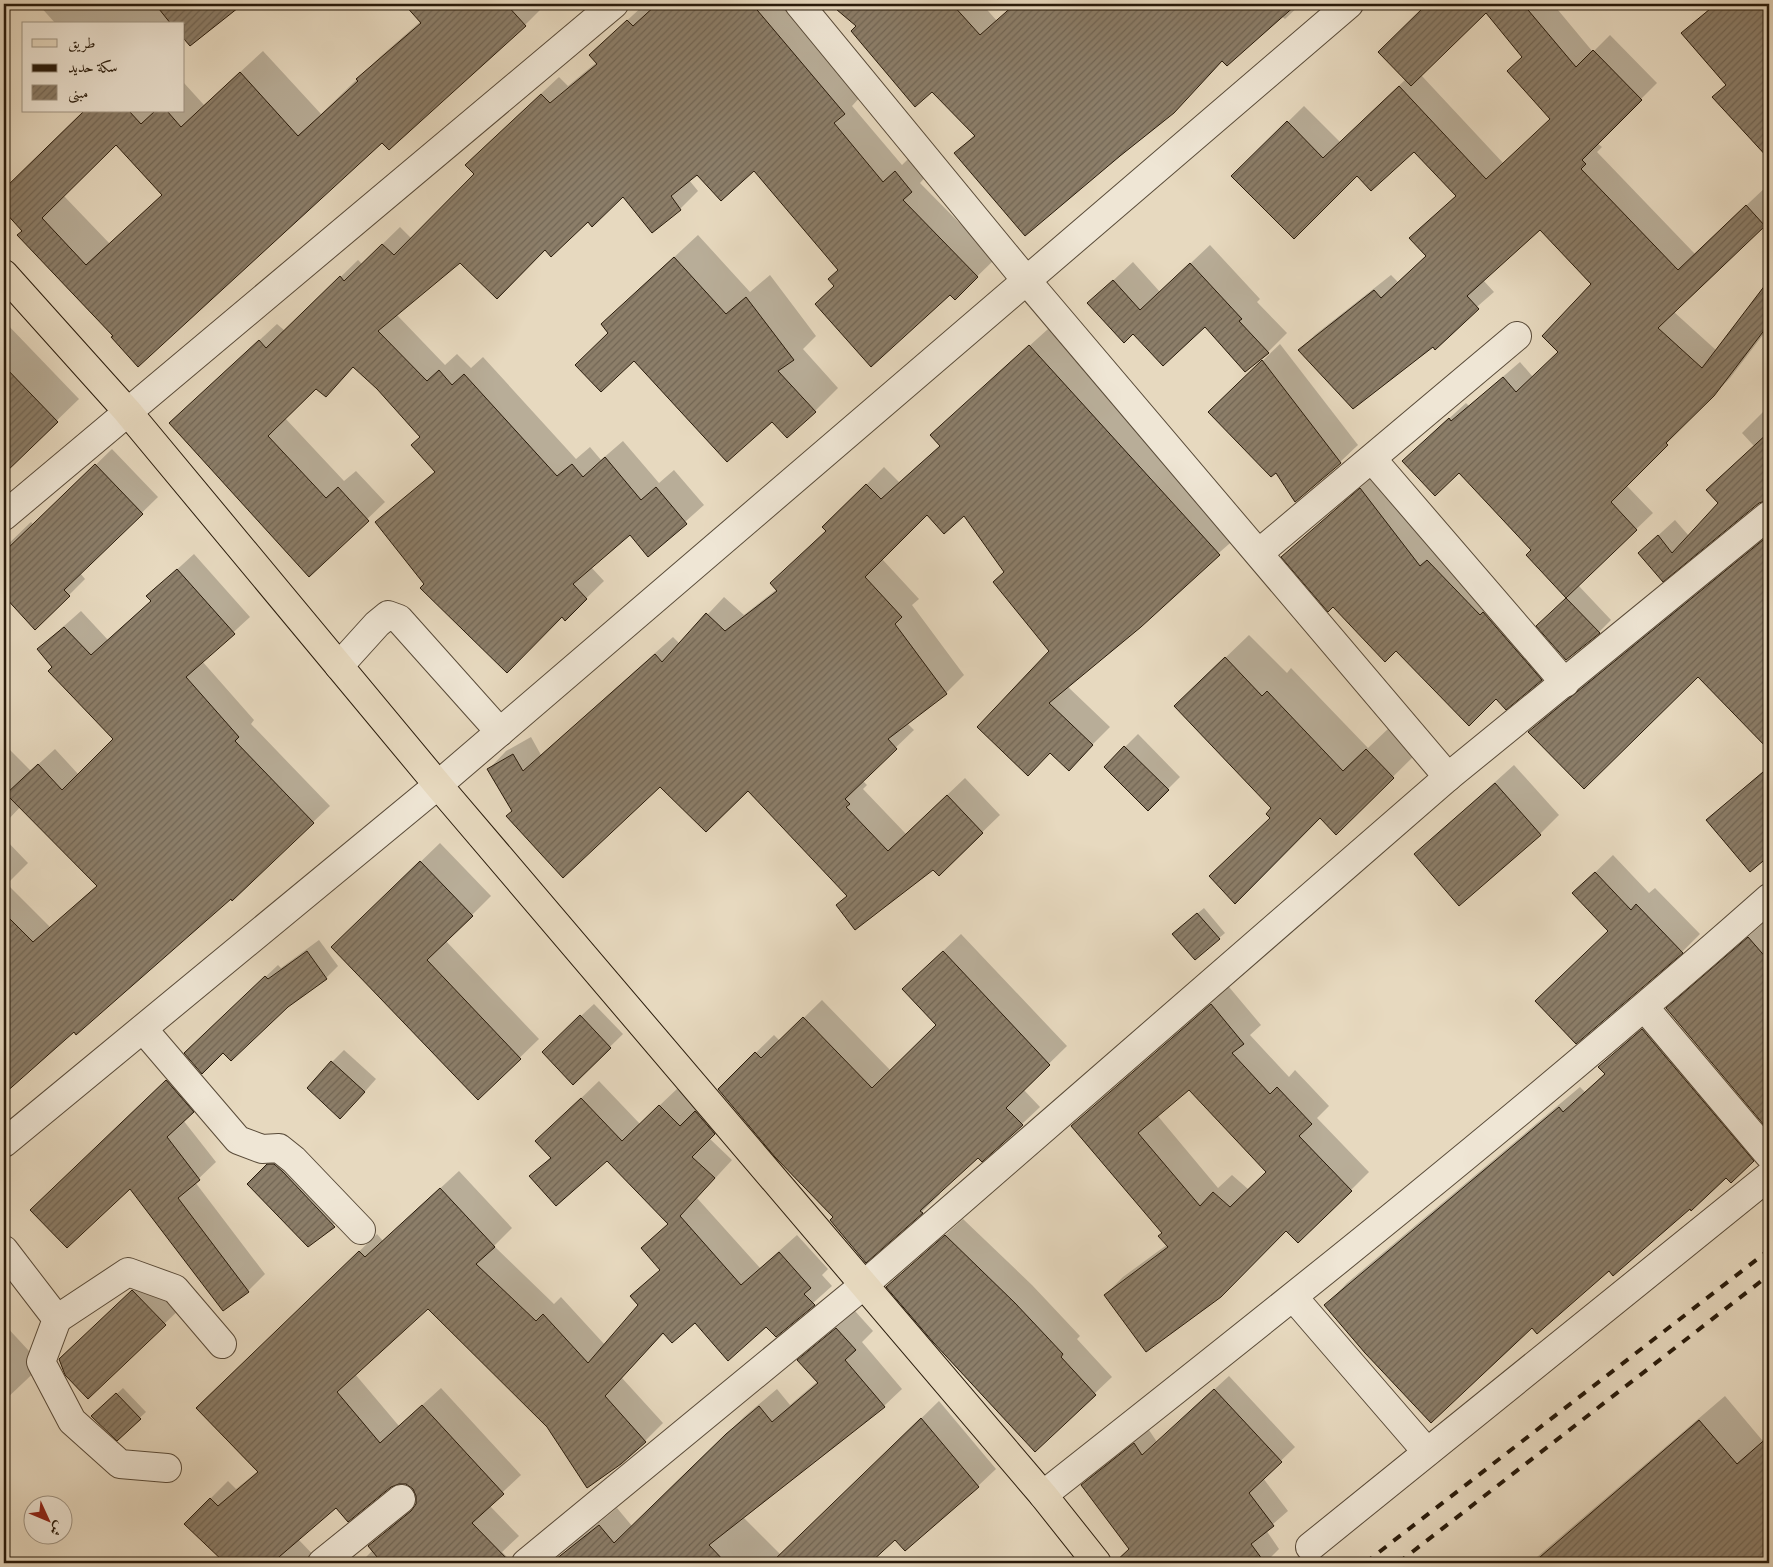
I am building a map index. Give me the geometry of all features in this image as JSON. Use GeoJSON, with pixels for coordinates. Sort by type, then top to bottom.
{"type":"FeatureCollection","features":[{"type":"Feature","properties":{"kind":"main road"},"geometry":{"type":"LineString","coordinates":[[4,274],[127,411],[438,785],[864,1284],[1097,1563]]}},
{"type":"Feature","properties":{"kind":"street"},"geometry":{"type":"LineString","coordinates":[[4,516],[614,4]]}},
{"type":"Feature","properties":{"kind":"street"},"geometry":{"type":"LineString","coordinates":[[799,4],[1026,280],[1259,552],[1448,777]]}},
{"type":"Feature","properties":{"kind":"street"},"geometry":{"type":"LineString","coordinates":[[4,1144],[438,785],[1349,4]]}},
{"type":"Feature","properties":{"kind":"street"},"geometry":{"type":"LineString","coordinates":[[1259,552],[1517,336]]}},
{"type":"Feature","properties":{"kind":"street"},"geometry":{"type":"LineString","coordinates":[[1372,459],[1565,683]]}},
{"type":"Feature","properties":{"kind":"street"},"geometry":{"type":"LineString","coordinates":[[526,1563],[864,1284],[1448,777],[1769,515]]}},
{"type":"Feature","properties":{"kind":"street"},"geometry":{"type":"LineString","coordinates":[[339,666],[377,624],[388,615],[399,619],[500,732]]}},
{"type":"Feature","properties":{"kind":"street"},"geometry":{"type":"LineString","coordinates":[[1043,1496],[1294,1298],[1645,1008],[1769,898]]}},
{"type":"Feature","properties":{"kind":"street"},"geometry":{"type":"LineString","coordinates":[[1645,1008],[1769,1154]]}},
{"type":"Feature","properties":{"kind":"street"},"geometry":{"type":"LineString","coordinates":[[143,1029],[238,1140],[262,1149],[279,1148],[294,1160],[361,1230]]}},
{"type":"Feature","properties":{"kind":"street"},"geometry":{"type":"LineString","coordinates":[[1310,1547],[1769,1176]]}},
{"type":"Feature","properties":{"kind":"street"},"geometry":{"type":"LineString","coordinates":[[4,1250],[57,1319]]}},
{"type":"Feature","properties":{"kind":"street"},"geometry":{"type":"LineString","coordinates":[[167,1468],[120,1464],[72,1421],[41,1362],[57,1319],[128,1272],[175,1289],[222,1344]]}},
{"type":"Feature","properties":{"kind":"street"},"geometry":{"type":"LineString","coordinates":[[1294,1298],[1427,1452]]}},
{"type":"Feature","properties":{"kind":"street"},"geometry":{"type":"LineString","coordinates":[[322,1563],[401,1499]]}},
{"type":"Feature","properties":{"kind":"building"},"geometry":{"type":"Polygon","coordinates":[[[155,4],[243,4],[190,46],[185,40],[185,22],[169,22],[155,4]]]}},
{"type":"Feature","properties":{"kind":"building"},"geometry":{"type":"Polygon","coordinates":[[[404,4],[506,4],[526,26],[389,150],[382,143],[138,367],[111,337],[113,336],[17,235],[22,231],[4,211],[4,189],[83,112],[130,112],[141,124],[154,112],[168,112],[181,127],[240,72],[298,136],[358,81],[356,79],[421,23],[404,4]],[[116,145],[42,218],[86,265],[162,195],[116,145]]]}},
{"type":"Feature","properties":{"kind":"building"},"geometry":{"type":"Polygon","coordinates":[[[657,4],[752,4],[845,114],[834,123],[883,182],[895,171],[912,192],[903,200],[978,277],[955,300],[950,295],[871,367],[815,304],[834,286],[828,279],[838,270],[754,171],[721,201],[697,175],[671,196],[681,210],[652,233],[623,197],[592,227],[588,222],[551,257],[545,250],[497,299],[460,263],[378,331],[427,381],[439,370],[452,385],[464,374],[557,476],[572,464],[583,477],[605,457],[641,500],[656,487],[687,524],[648,557],[630,535],[573,584],[587,599],[565,621],[562,617],[507,673],[420,588],[424,584],[375,522],[435,472],[411,445],[420,437],[377,389],[353,367],[326,397],[316,389],[268,436],[326,498],[338,487],[369,521],[309,577],[169,423],[259,340],[266,348],[340,276],[344,281],[382,244],[394,255],[474,174],[465,165],[541,94],[550,103],[597,64],[589,55],[627,20],[633,26],[657,4]]]}},
{"type":"Feature","properties":{"kind":"building"},"geometry":{"type":"Polygon","coordinates":[[[830,4],[952,4],[980,35],[1015,4],[1297,4],[1227,66],[1222,61],[1174,113],[1025,236],[954,153],[975,136],[932,92],[915,107],[851,31],[856,26],[830,4]]]}},
{"type":"Feature","properties":{"kind":"building"},"geometry":{"type":"Polygon","coordinates":[[[1427,4],[1523,4],[1576,67],[1593,50],[1642,100],[1582,160],[1586,164],[1581,169],[1678,270],[1746,205],[1765,226],[1658,328],[1702,368],[1769,280],[1769,324],[1714,396],[1666,443],[1668,445],[1611,502],[1637,530],[1566,598],[1526,555],[1531,550],[1459,473],[1435,496],[1402,461],[1449,418],[1451,421],[1503,377],[1516,392],[1558,352],[1542,336],[1591,284],[1540,230],[1467,296],[1479,309],[1435,350],[1433,347],[1353,409],[1298,350],[1374,290],[1381,298],[1426,256],[1409,238],[1456,196],[1414,152],[1371,191],[1357,176],[1294,239],[1231,176],[1287,121],[1323,158],[1399,86],[1486,179],[1550,119],[1507,71],[1522,57],[1486,13],[1411,86],[1378,52],[1427,4]]]}},
{"type":"Feature","properties":{"kind":"building"},"geometry":{"type":"Polygon","coordinates":[[[1716,4],[1769,4],[1769,159],[1712,97],[1726,85],[1681,33],[1716,4]]]}},
{"type":"Feature","properties":{"kind":"building"},"geometry":{"type":"Polygon","coordinates":[[[674,257],[726,314],[746,297],[794,360],[778,371],[816,412],[787,438],[772,422],[727,462],[634,361],[601,392],[575,365],[608,333],[601,324],[674,257]]]}},
{"type":"Feature","properties":{"kind":"building"},"geometry":{"type":"Polygon","coordinates":[[[1190,263],[1242,319],[1239,321],[1269,353],[1245,372],[1205,327],[1163,366],[1133,334],[1124,343],[1087,303],[1113,280],[1140,310],[1190,263]]]}},
{"type":"Feature","properties":{"kind":"building"},"geometry":{"type":"Polygon","coordinates":[[[1029,345],[1220,555],[1141,627],[1049,703],[1093,745],[1069,771],[1050,753],[1028,776],[977,727],[1049,651],[993,582],[1004,572],[964,516],[944,534],[927,515],[865,577],[902,617],[895,624],[947,694],[888,739],[897,749],[845,799],[850,804],[846,807],[888,851],[947,795],[983,833],[939,876],[933,870],[855,930],[836,905],[847,896],[748,791],[706,832],[660,787],[563,878],[506,816],[512,811],[487,769],[513,754],[523,771],[655,654],[662,662],[706,613],[725,631],[777,591],[770,583],[826,531],[822,527],[866,484],[881,499],[940,446],[930,435],[1029,345]]]}},
{"type":"Feature","properties":{"kind":"building"},"geometry":{"type":"Polygon","coordinates":[[[1262,360],[1341,463],[1295,502],[1276,473],[1271,477],[1208,412],[1262,360]]]}},
{"type":"Feature","properties":{"kind":"building"},"geometry":{"type":"Polygon","coordinates":[[[4,366],[58,422],[4,474],[4,366]]]}},
{"type":"Feature","properties":{"kind":"building"},"geometry":{"type":"Polygon","coordinates":[[[1769,432],[1769,500],[1759,503],[1663,582],[1638,553],[1658,535],[1672,553],[1718,503],[1706,490],[1769,432]]]}},
{"type":"Feature","properties":{"kind":"building"},"geometry":{"type":"Polygon","coordinates":[[[95,464],[143,514],[64,590],[70,596],[35,630],[4,596],[4,552],[95,464]]]}},
{"type":"Feature","properties":{"kind":"building"},"geometry":{"type":"Polygon","coordinates":[[[1360,488],[1420,566],[1427,560],[1480,615],[1483,612],[1542,680],[1506,710],[1496,699],[1469,726],[1396,651],[1385,662],[1333,607],[1328,612],[1281,557],[1360,488]]]}},
{"type":"Feature","properties":{"kind":"building"},"geometry":{"type":"Polygon","coordinates":[[[1769,535],[1769,750],[1698,677],[1584,789],[1528,732],[1769,535]]]}},
{"type":"Feature","properties":{"kind":"building"},"geometry":{"type":"Polygon","coordinates":[[[177,569],[235,634],[186,677],[239,737],[235,741],[314,823],[232,901],[231,899],[76,1035],[74,1032],[4,1094],[4,913],[33,942],[97,886],[6,794],[38,764],[62,790],[113,739],[48,671],[52,667],[37,649],[64,627],[91,655],[151,601],[146,596],[177,569]]]}},
{"type":"Feature","properties":{"kind":"building"},"geometry":{"type":"Polygon","coordinates":[[[1566,598],[1600,633],[1566,660],[1536,626],[1566,598]]]}},
{"type":"Feature","properties":{"kind":"building"},"geometry":{"type":"Polygon","coordinates":[[[1225,657],[1262,696],[1267,691],[1343,771],[1366,749],[1394,778],[1336,835],[1320,818],[1235,904],[1209,876],[1270,818],[1266,814],[1271,808],[1174,706],[1225,657]]]}},
{"type":"Feature","properties":{"kind":"building"},"geometry":{"type":"Polygon","coordinates":[[[1124,746],[1169,790],[1148,811],[1104,767],[1124,746]]]}},
{"type":"Feature","properties":{"kind":"building"},"geometry":{"type":"Polygon","coordinates":[[[1769,767],[1769,856],[1750,872],[1706,820],[1769,767]]]}},
{"type":"Feature","properties":{"kind":"building"},"geometry":{"type":"Polygon","coordinates":[[[1495,783],[1541,835],[1459,906],[1414,854],[1495,783]]]}},
{"type":"Feature","properties":{"kind":"building"},"geometry":{"type":"Polygon","coordinates":[[[420,861],[473,916],[427,960],[521,1059],[478,1100],[331,947],[420,861]]]}},
{"type":"Feature","properties":{"kind":"building"},"geometry":{"type":"Polygon","coordinates":[[[1595,872],[1631,910],[1636,904],[1683,953],[1576,1044],[1535,1001],[1608,931],[1572,893],[1595,872]]]}},
{"type":"Feature","properties":{"kind":"building"},"geometry":{"type":"Polygon","coordinates":[[[1197,913],[1220,939],[1195,960],[1172,934],[1197,913]]]}},
{"type":"Feature","properties":{"kind":"building"},"geometry":{"type":"Polygon","coordinates":[[[1748,937],[1769,961],[1769,1131],[1666,1008],[1748,937]]]}},
{"type":"Feature","properties":{"kind":"building"},"geometry":{"type":"Polygon","coordinates":[[[307,951],[327,979],[288,1007],[231,1061],[223,1053],[202,1074],[184,1053],[265,976],[268,979],[307,951]]]}},
{"type":"Feature","properties":{"kind":"building"},"geometry":{"type":"Polygon","coordinates":[[[943,951],[1050,1065],[1006,1108],[1023,1125],[982,1162],[978,1158],[920,1211],[923,1213],[866,1263],[830,1220],[833,1217],[775,1157],[718,1089],[755,1052],[761,1058],[803,1017],[872,1088],[936,1025],[902,989],[943,951]]]}},
{"type":"Feature","properties":{"kind":"building"},"geometry":{"type":"Polygon","coordinates":[[[1211,1004],[1244,1044],[1232,1053],[1270,1094],[1277,1087],[1312,1124],[1299,1136],[1352,1191],[1298,1243],[1286,1231],[1221,1297],[1146,1352],[1104,1295],[1168,1247],[1158,1236],[1162,1233],[1071,1126],[1211,1004]],[[1189,1090],[1138,1133],[1200,1206],[1213,1192],[1230,1207],[1266,1172],[1189,1090]]]}},
{"type":"Feature","properties":{"kind":"building"},"geometry":{"type":"Polygon","coordinates":[[[580,1015],[611,1048],[573,1085],[542,1052],[580,1015]]]}},
{"type":"Feature","properties":{"kind":"building"},"geometry":{"type":"Polygon","coordinates":[[[1642,1029],[1754,1161],[1731,1183],[1726,1178],[1691,1211],[1690,1209],[1613,1276],[1609,1271],[1537,1334],[1532,1328],[1431,1423],[1365,1353],[1324,1305],[1559,1107],[1563,1112],[1605,1074],[1598,1067],[1642,1029]]]}},
{"type":"Feature","properties":{"kind":"building"},"geometry":{"type":"Polygon","coordinates":[[[331,1061],[365,1092],[340,1119],[307,1088],[331,1061]]]}},
{"type":"Feature","properties":{"kind":"building"},"geometry":{"type":"Polygon","coordinates":[[[166,1080],[194,1112],[167,1137],[200,1180],[178,1198],[249,1292],[223,1311],[130,1189],[67,1248],[30,1210],[166,1080]]]}},
{"type":"Feature","properties":{"kind":"building"},"geometry":{"type":"Polygon","coordinates":[[[581,1098],[622,1141],[659,1105],[680,1126],[695,1111],[715,1134],[692,1157],[715,1178],[680,1216],[741,1285],[779,1252],[811,1288],[804,1294],[815,1305],[776,1337],[766,1327],[728,1361],[695,1323],[672,1343],[663,1333],[605,1396],[646,1442],[621,1464],[587,1488],[547,1427],[428,1309],[337,1392],[380,1443],[422,1405],[504,1494],[472,1523],[511,1563],[382,1563],[368,1546],[411,1511],[416,1504],[416,1496],[413,1489],[406,1484],[399,1484],[391,1487],[348,1522],[336,1508],[272,1563],[225,1563],[184,1524],[210,1498],[218,1506],[258,1472],[196,1408],[359,1251],[365,1257],[440,1188],[495,1247],[476,1264],[536,1321],[543,1314],[588,1363],[638,1305],[630,1296],[660,1270],[641,1248],[668,1224],[607,1161],[556,1206],[529,1176],[551,1158],[535,1141],[581,1098]]]}},
{"type":"Feature","properties":{"kind":"building"},"geometry":{"type":"Polygon","coordinates":[[[267,1164],[274,1164],[283,1172],[335,1227],[308,1247],[247,1184],[267,1164]]]}},
{"type":"Feature","properties":{"kind":"building"},"geometry":{"type":"Polygon","coordinates":[[[945,1235],[1015,1303],[1063,1354],[1061,1357],[1096,1395],[1035,1452],[933,1342],[886,1287],[945,1235]]]}},
{"type":"Feature","properties":{"kind":"building"},"geometry":{"type":"Polygon","coordinates":[[[132,1290],[166,1325],[88,1399],[65,1375],[59,1359],[132,1290]]]}},
{"type":"Feature","properties":{"kind":"building"},"geometry":{"type":"Polygon","coordinates":[[[836,1328],[856,1350],[845,1360],[885,1407],[709,1545],[726,1563],[551,1563],[599,1525],[614,1543],[726,1434],[759,1406],[772,1422],[818,1383],[797,1360],[836,1328]]]}},
{"type":"Feature","properties":{"kind":"building"},"geometry":{"type":"Polygon","coordinates":[[[1214,1389],[1282,1462],[1249,1493],[1274,1526],[1251,1544],[1265,1563],[1114,1563],[1129,1549],[1081,1485],[1134,1443],[1142,1455],[1214,1389]]]}},
{"type":"Feature","properties":{"kind":"building"},"geometry":{"type":"Polygon","coordinates":[[[116,1393],[141,1419],[117,1441],[91,1416],[116,1393]]]}},
{"type":"Feature","properties":{"kind":"building"},"geometry":{"type":"Polygon","coordinates":[[[921,1418],[979,1487],[905,1551],[895,1540],[870,1563],[771,1563],[921,1418]]]}},
{"type":"Feature","properties":{"kind":"building"},"geometry":{"type":"Polygon","coordinates":[[[1699,1420],[1737,1464],[1769,1436],[1769,1563],[1533,1563],[1699,1420]]]}},
{"type":"Feature","properties":{"kind":"railway"},"geometry":{"type":"LineString","coordinates":[[1365,1563],[1769,1250]]}},
{"type":"Feature","properties":{"kind":"railway"},"geometry":{"type":"LineString","coordinates":[[1398,1563],[1769,1275]]}}]}
